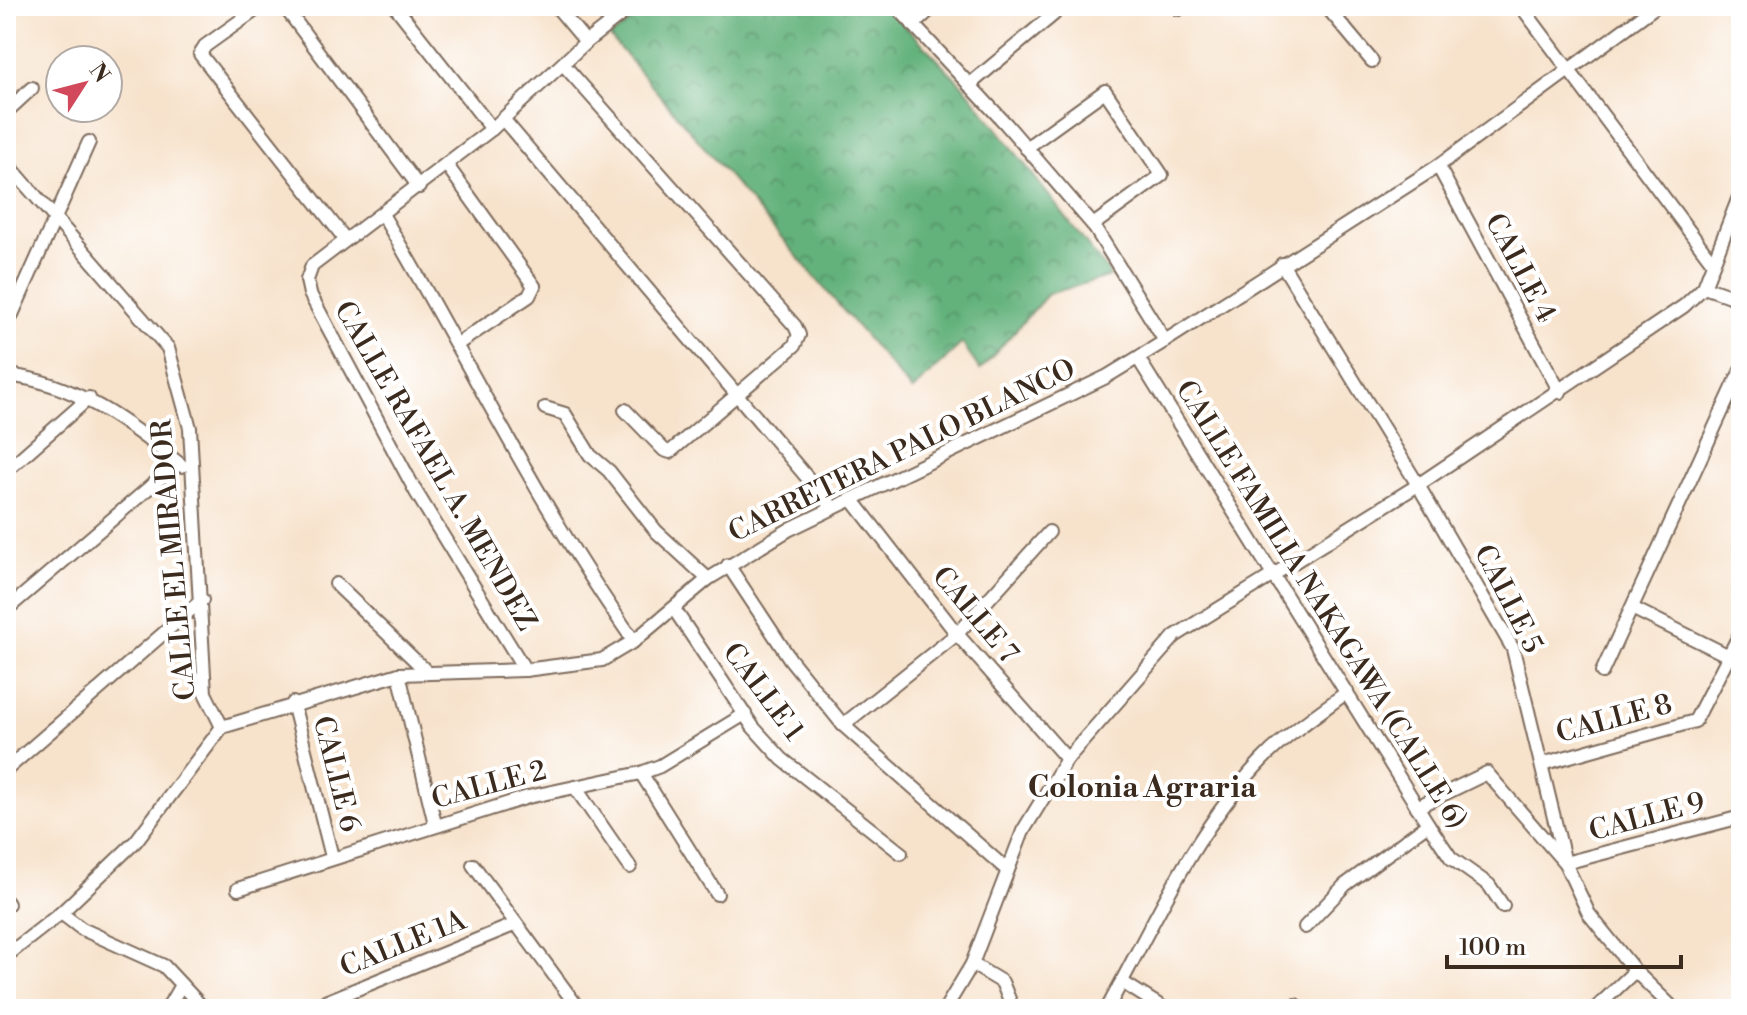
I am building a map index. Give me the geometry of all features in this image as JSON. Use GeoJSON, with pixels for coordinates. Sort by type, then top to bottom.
{"type":"FeatureCollection","features":[{"type":"Feature","properties":{"kind":"street"},"geometry":{"type":"LineString","coordinates":[[261,6],[205,46],[200,54],[345,239]]}},
{"type":"Feature","properties":{"kind":"street"},"geometry":{"type":"LineString","coordinates":[[284,6],[419,187]]}},
{"type":"Feature","properties":{"kind":"street"},"geometry":{"type":"LineString","coordinates":[[395,6],[492,129]]}},
{"type":"Feature","properties":{"kind":"street"},"geometry":{"type":"LineString","coordinates":[[556,6],[586,42]]}},
{"type":"Feature","properties":{"kind":"street","name":"CALLE RAFAEL A. MENDEZ"},"geometry":{"type":"LineString","coordinates":[[525,670],[416,492],[310,294],[307,280],[312,266],[492,129],[586,42],[632,6]]}},
{"type":"Feature","properties":{"kind":"street"},"geometry":{"type":"LineString","coordinates":[[896,6],[1093,225],[1165,341]]}},
{"type":"Feature","properties":{"kind":"street"},"geometry":{"type":"LineString","coordinates":[[913,25],[934,6]]}},
{"type":"Feature","properties":{"kind":"street"},"geometry":{"type":"LineString","coordinates":[[1326,6],[1372,61]]}},
{"type":"Feature","properties":{"kind":"street"},"geometry":{"type":"LineString","coordinates":[[1521,6],[1713,263]]}},
{"type":"Feature","properties":{"kind":"street","name":"CARRETERA PALO BLANCO"},"geometry":{"type":"LineString","coordinates":[[222,727],[293,703],[399,674],[525,670],[602,660],[634,641],[728,565],[833,508],[1106,377],[1138,358],[1438,166],[1656,6]]}},
{"type":"Feature","properties":{"kind":"street"},"geometry":{"type":"LineString","coordinates":[[969,85],[1054,14]]}},
{"type":"Feature","properties":{"kind":"street"},"geometry":{"type":"LineString","coordinates":[[563,64],[795,326],[799,335],[794,346],[670,452],[664,450],[625,410]]}},
{"type":"Feature","properties":{"kind":"street"},"geometry":{"type":"LineString","coordinates":[[6,112],[32,88]]}},
{"type":"Feature","properties":{"kind":"street"},"geometry":{"type":"LineString","coordinates":[[1026,148],[1102,90],[1105,91],[1162,175],[1093,225]]}},
{"type":"Feature","properties":{"kind":"street"},"geometry":{"type":"LineString","coordinates":[[503,119],[833,508]]}},
{"type":"Feature","properties":{"kind":"street"},"geometry":{"type":"LineString","coordinates":[[6,328],[89,142]]}},
{"type":"Feature","properties":{"kind":"street","name":"CALLE EL MIRADOR"},"geometry":{"type":"LineString","coordinates":[[6,162],[168,348],[190,428],[205,693],[222,727]]}},
{"type":"Feature","properties":{"kind":"street"},"geometry":{"type":"LineString","coordinates":[[446,164],[534,286],[529,296],[459,343]]}},
{"type":"Feature","properties":{"kind":"street","name":"CALLE 4"},"geometry":{"type":"LineString","coordinates":[[1438,166],[1560,392]]}},
{"type":"Feature","properties":{"kind":"street"},"geometry":{"type":"LineString","coordinates":[[945,1009],[972,964],[1023,831],[1067,759],[1175,636],[1418,485],[1684,306],[1704,287],[1741,192]]}},
{"type":"Feature","properties":{"kind":"street"},"geometry":{"type":"LineString","coordinates":[[382,214],[459,343],[581,567],[634,641]]}},
{"type":"Feature","properties":{"kind":"street","name":"CALLE 5"},"geometry":{"type":"LineString","coordinates":[[1282,264],[1418,485],[1513,649],[1565,863],[1589,914],[1635,971],[1674,1009]]}},
{"type":"Feature","properties":{"kind":"street"},"geometry":{"type":"LineString","coordinates":[[1704,287],[1741,300]]}},
{"type":"Feature","properties":{"kind":"street","name":"CALLE FAMILIA NAKAGAWA (CALLE 6)"},"geometry":{"type":"LineString","coordinates":[[1138,358],[1428,824],[1451,858],[1489,885],[1503,906]]}},
{"type":"Feature","properties":{"kind":"street"},"geometry":{"type":"LineString","coordinates":[[1602,672],[1741,370]]}},
{"type":"Feature","properties":{"kind":"street"},"geometry":{"type":"LineString","coordinates":[[6,375],[42,380],[89,398],[193,476]]}},
{"type":"Feature","properties":{"kind":"street"},"geometry":{"type":"LineString","coordinates":[[6,471],[89,398]]}},
{"type":"Feature","properties":{"kind":"street"},"geometry":{"type":"LineString","coordinates":[[545,408],[565,414],[590,455],[609,471],[656,531],[708,579]]}},
{"type":"Feature","properties":{"kind":"street"},"geometry":{"type":"LineString","coordinates":[[6,610],[178,463]]}},
{"type":"Feature","properties":{"kind":"street","name":"CALLE 7"},"geometry":{"type":"LineString","coordinates":[[852,499],[957,634],[1067,759]]}},
{"type":"Feature","properties":{"kind":"street"},"geometry":{"type":"LineString","coordinates":[[843,725],[957,634],[1049,532]]}},
{"type":"Feature","properties":{"kind":"street"},"geometry":{"type":"LineString","coordinates":[[728,565],[790,659],[843,725],[1006,869]]}},
{"type":"Feature","properties":{"kind":"street"},"geometry":{"type":"LineString","coordinates":[[336,584],[426,671]]}},
{"type":"Feature","properties":{"kind":"street"},"geometry":{"type":"LineString","coordinates":[[6,770],[202,600]]}},
{"type":"Feature","properties":{"kind":"street"},"geometry":{"type":"LineString","coordinates":[[1632,608],[1736,660]]}},
{"type":"Feature","properties":{"kind":"street","name":"CALLE 1"},"geometry":{"type":"LineString","coordinates":[[674,609],[745,714],[782,759],[901,853]]}},
{"type":"Feature","properties":{"kind":"street","name":"CALLE 8"},"geometry":{"type":"LineString","coordinates":[[1542,764],[1695,721],[1736,660],[1741,632]]}},
{"type":"Feature","properties":{"kind":"street"},"geometry":{"type":"LineString","coordinates":[[399,674],[435,824]]}},
{"type":"Feature","properties":{"kind":"street"},"geometry":{"type":"LineString","coordinates":[[1107,1009],[1162,900],[1196,845],[1251,774],[1287,738],[1347,692]]}},
{"type":"Feature","properties":{"kind":"street","name":"CALLE 6"},"geometry":{"type":"LineString","coordinates":[[293,703],[332,857]]}},
{"type":"Feature","properties":{"kind":"street","name":"CALLE 2"},"geometry":{"type":"LineString","coordinates":[[238,889],[435,824],[641,773],[660,766],[745,714]]}},
{"type":"Feature","properties":{"kind":"street"},"geometry":{"type":"LineString","coordinates":[[6,956],[61,913],[136,841],[222,727]]}},
{"type":"Feature","properties":{"kind":"street"},"geometry":{"type":"LineString","coordinates":[[641,773],[717,894]]}},
{"type":"Feature","properties":{"kind":"street"},"geometry":{"type":"LineString","coordinates":[[1417,807],[1487,773],[1565,863]]}},
{"type":"Feature","properties":{"kind":"street"},"geometry":{"type":"LineString","coordinates":[[575,787],[630,867]]}},
{"type":"Feature","properties":{"kind":"street","name":"CALLE 9"},"geometry":{"type":"LineString","coordinates":[[1565,863],[1741,817]]}},
{"type":"Feature","properties":{"kind":"street"},"geometry":{"type":"LineString","coordinates":[[1305,927],[1345,885],[1428,824]]}},
{"type":"Feature","properties":{"kind":"street","name":"CALLE 1A"},"geometry":{"type":"LineString","coordinates":[[473,865],[579,1009]]}},
{"type":"Feature","properties":{"kind":"street"},"geometry":{"type":"LineString","coordinates":[[61,913],[82,929],[164,966],[175,974],[204,1009]]}},
{"type":"Feature","properties":{"kind":"street","name":"CALLE 1A"},"geometry":{"type":"LineString","coordinates":[[308,1009],[516,924]]}},
{"type":"Feature","properties":{"kind":"street"},"geometry":{"type":"LineString","coordinates":[[972,964],[1002,982],[1013,1009]]}},
{"type":"Feature","properties":{"kind":"street"},"geometry":{"type":"LineString","coordinates":[[1595,1009],[1635,971]]}},
{"type":"Feature","properties":{"kind":"street"},"geometry":{"type":"LineString","coordinates":[[1122,982],[1165,1009]]}},
{"type":"Feature","properties":{"kind":"street"},"geometry":{"type":"LineString","coordinates":[[167,1009],[181,985]]}},
{"type":"Feature","properties":{"kind":"green space"},"geometry":{"type":"Polygon","coordinates":[[[650,6],[886,6],[968,91],[1111,276],[1048,294],[980,370],[962,343],[912,391],[610,37],[650,6]]]}},
{"type":"Feature","properties":{"kind":"district","name":"Colonia Agraria"},"geometry":{"type":"Point","coordinates":[1142,788]}}]}
